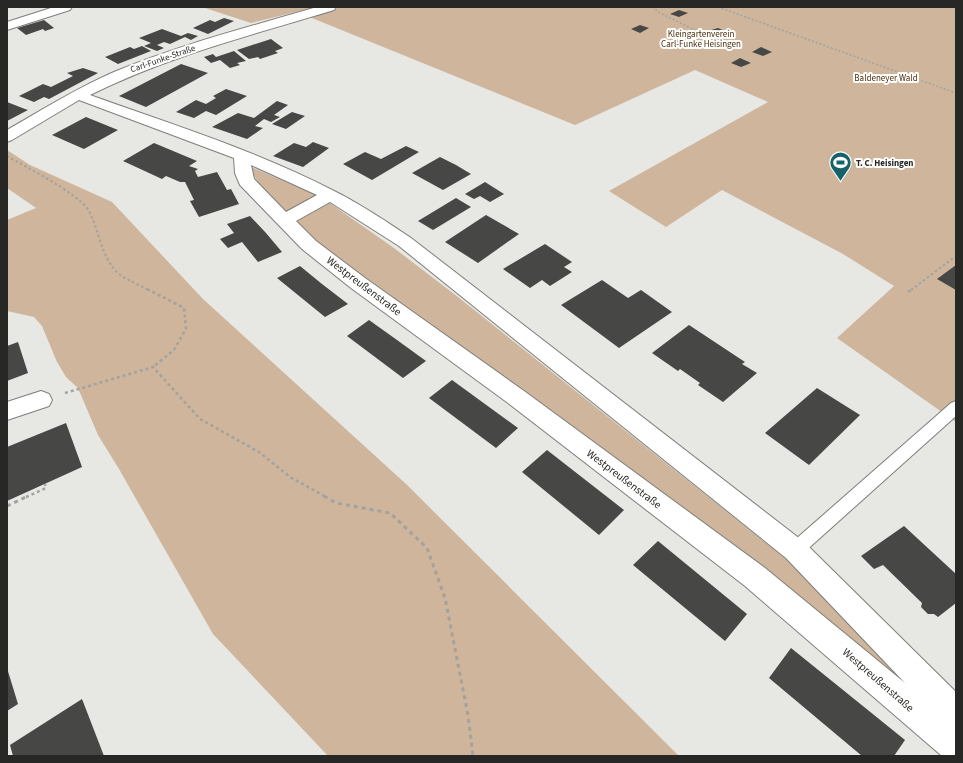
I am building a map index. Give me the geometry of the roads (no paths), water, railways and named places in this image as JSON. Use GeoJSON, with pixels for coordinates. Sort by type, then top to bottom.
{"type":"FeatureCollection","features":[{"type":"Feature","properties":{"kind":"street"},"geometry":{"type":"LineString","coordinates":[[7,26],[66,7]]}},
{"type":"Feature","properties":{"kind":"street","name":"Carl-Funke-Straße"},"geometry":{"type":"LineString","coordinates":[[7,137],[78,95],[134,69],[204,45],[330,7]]}},
{"type":"Feature","properties":{"kind":"street"},"geometry":{"type":"LineString","coordinates":[[78,95],[242,157],[329,195],[365,216],[411,247],[795,550],[956,714]]}},
{"type":"Feature","properties":{"kind":"street","name":"Westpreußenstraße"},"geometry":{"type":"LineString","coordinates":[[242,157],[243,174],[246,181],[309,245],[358,283],[516,397],[755,577],[847,653],[956,747]]}},
{"type":"Feature","properties":{"kind":"street"},"geometry":{"type":"LineString","coordinates":[[285,220],[329,195]]}},
{"type":"Feature","properties":{"kind":"street"},"geometry":{"type":"LineString","coordinates":[[7,411],[41,400]]}},
{"type":"Feature","properties":{"kind":"lane"},"geometry":{"type":"LineString","coordinates":[[795,550],[956,407]]}},
{"type":"Feature","properties":{"kind":"place","name":"T. C. Heisingen"},"geometry":{"type":"Point","coordinates":[841,182]}},
{"type":"Feature","properties":{"kind":"park label","name":"Kleingartenverein Carl-Funke Heisingen"},"geometry":{"type":"Point","coordinates":[701,40]}},
{"type":"Feature","properties":{"kind":"park label","name":"Baldeneyer Wald"},"geometry":{"type":"Point","coordinates":[886,78]}}]}
